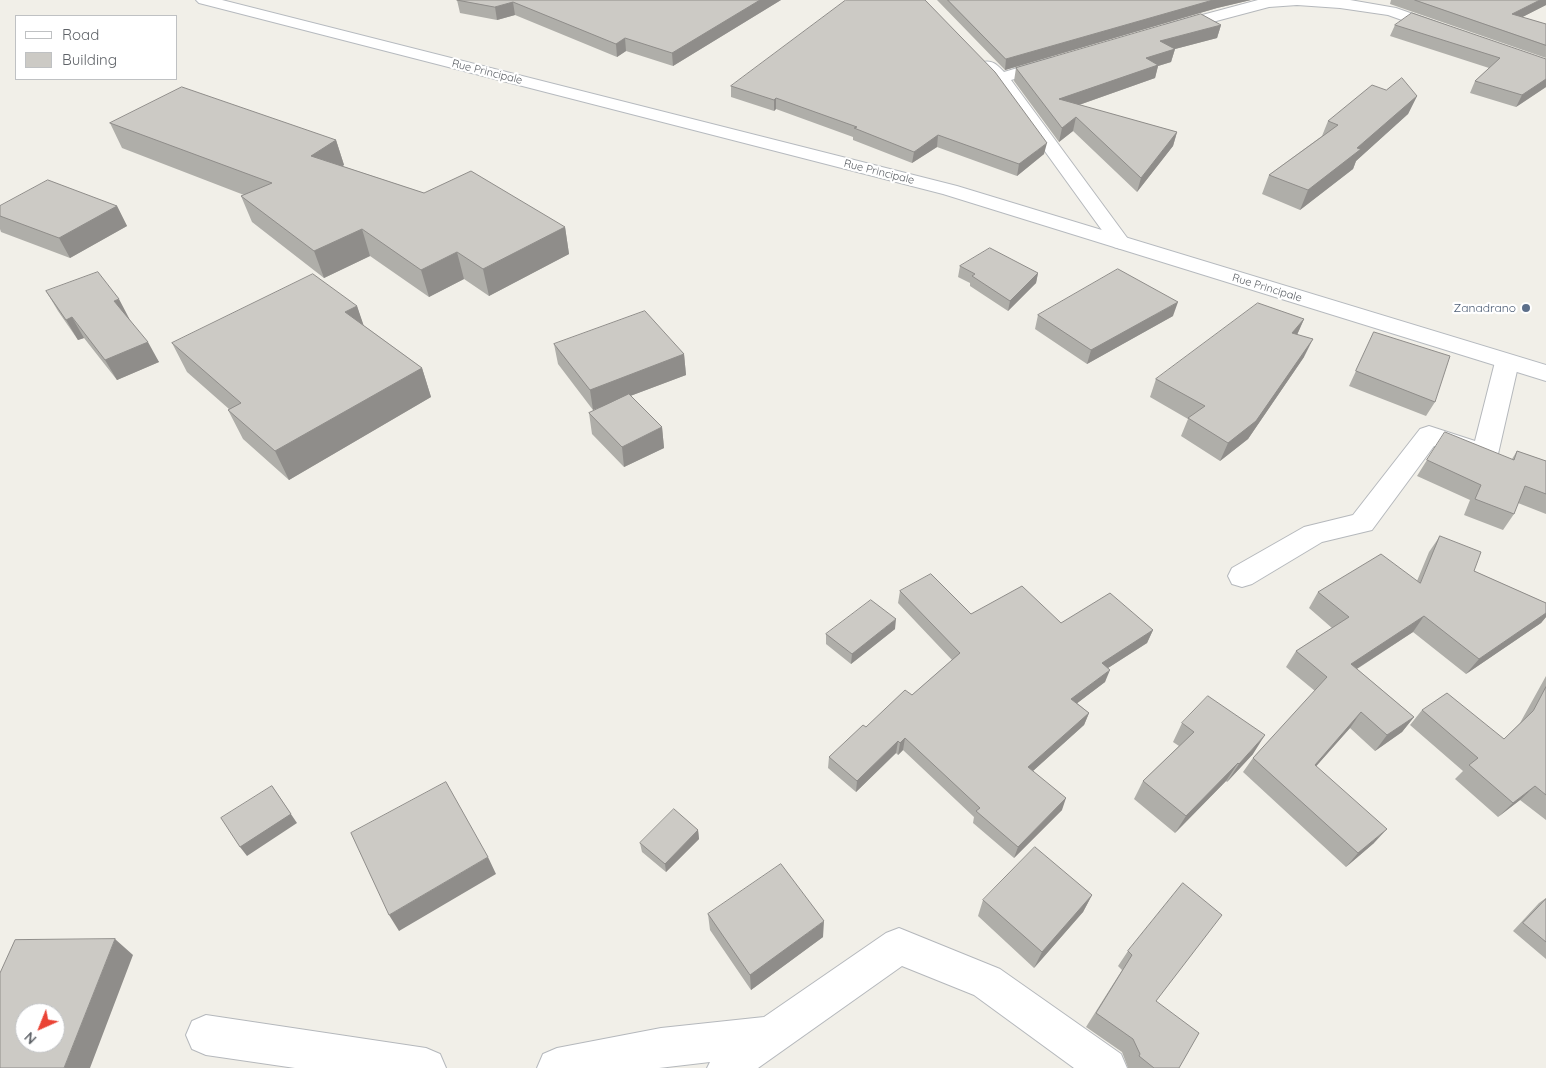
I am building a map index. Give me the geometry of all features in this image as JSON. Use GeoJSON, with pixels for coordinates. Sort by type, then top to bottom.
{"type":"FeatureCollection","features":[{"type":"Feature","properties":{"kind":"street","name":"Rue Principale"},"geometry":{"type":"LineString","coordinates":[[204,0],[950,190],[1546,374]]}},
{"type":"Feature","properties":{"kind":"street"},"geometry":{"type":"LineString","coordinates":[[1158,32],[1268,2],[1297,0],[1340,3],[1391,11],[1454,33]]}},
{"type":"Feature","properties":{"kind":"street"},"geometry":{"type":"LineString","coordinates":[[980,57],[1001,78],[1121,243]]}},
{"type":"Feature","properties":{"kind":"street"},"geometry":{"type":"LineString","coordinates":[[1001,78],[1065,59]]}},
{"type":"Feature","properties":{"kind":"street"},"geometry":{"type":"LineString","coordinates":[[1242,576],[1314,534],[1362,523],[1429,435],[1485,454],[1507,362]]}},
{"type":"Feature","properties":{"kind":"street"},"geometry":{"type":"LineString","coordinates":[[727,1068],[899,946],[987,982],[1107,1068]]}},
{"type":"Feature","properties":{"kind":"street"},"geometry":{"type":"LineString","coordinates":[[206,1034],[426,1068]]}},
{"type":"Feature","properties":{"kind":"street"},"geometry":{"type":"LineString","coordinates":[[557,1068],[661,1048],[770,1036]]}},
{"type":"Feature","properties":{"kind":"building"},"geometry":{"type":"Polygon","coordinates":[[[457,0],[760,0],[672,53],[625,38],[616,44],[513,2],[495,7],[457,0]]]}},
{"type":"Feature","properties":{"kind":"building"},"geometry":{"type":"Polygon","coordinates":[[[846,0],[925,0],[995,72],[1047,143],[1019,164],[938,135],[914,152],[854,128],[857,127],[776,98],[774,100],[731,86],[846,0]]]}},
{"type":"Feature","properties":{"kind":"building"},"geometry":{"type":"Polygon","coordinates":[[[948,0],[1213,0],[1006,59],[948,0]]]}},
{"type":"Feature","properties":{"kind":"building"},"geometry":{"type":"Polygon","coordinates":[[[1415,0],[1540,0],[1512,14],[1546,24],[1546,45],[1415,0]]]}},
{"type":"Feature","properties":{"kind":"building"},"geometry":{"type":"Polygon","coordinates":[[[1412,13],[1546,59],[1546,79],[1522,95],[1475,81],[1500,58],[1395,25],[1412,13]]]}},
{"type":"Feature","properties":{"kind":"building"},"geometry":{"type":"Polygon","coordinates":[[[1201,14],[1221,25],[1160,41],[1175,49],[1146,58],[1158,65],[1059,99],[1177,132],[1141,178],[1076,117],[1062,128],[1016,68],[1201,14]]]}},
{"type":"Feature","properties":{"kind":"building"},"geometry":{"type":"Polygon","coordinates":[[[1402,78],[1417,96],[1357,148],[1361,149],[1308,190],[1269,175],[1338,125],[1328,121],[1372,85],[1386,90],[1402,78]]]}},
{"type":"Feature","properties":{"kind":"building"},"geometry":{"type":"Polygon","coordinates":[[[182,87],[336,140],[311,156],[424,193],[471,171],[565,227],[483,269],[457,252],[421,270],[362,229],[314,251],[241,196],[272,183],[110,123],[182,87]]]}},
{"type":"Feature","properties":{"kind":"building"},"geometry":{"type":"Polygon","coordinates":[[[48,180],[117,206],[59,238],[0,216],[0,206],[48,180]]]}},
{"type":"Feature","properties":{"kind":"building"},"geometry":{"type":"Polygon","coordinates":[[[990,248],[1038,273],[1010,301],[972,276],[975,274],[960,266],[990,248]]]}},
{"type":"Feature","properties":{"kind":"building"},"geometry":{"type":"Polygon","coordinates":[[[1118,269],[1178,302],[1091,350],[1038,315],[1118,269]]]}},
{"type":"Feature","properties":{"kind":"building"},"geometry":{"type":"Polygon","coordinates":[[[98,272],[119,299],[114,301],[148,342],[105,360],[72,317],[66,320],[46,291],[98,272]]]}},
{"type":"Feature","properties":{"kind":"building"},"geometry":{"type":"Polygon","coordinates":[[[313,274],[357,306],[345,312],[422,368],[275,451],[228,410],[241,403],[172,343],[313,274]]]}},
{"type":"Feature","properties":{"kind":"building"},"geometry":{"type":"Polygon","coordinates":[[[1258,303],[1304,319],[1292,333],[1313,339],[1256,421],[1228,443],[1188,418],[1205,406],[1156,379],[1258,303]]]}},
{"type":"Feature","properties":{"kind":"building"},"geometry":{"type":"Polygon","coordinates":[[[645,311],[684,354],[590,390],[554,344],[645,311]]]}},
{"type":"Feature","properties":{"kind":"building"},"geometry":{"type":"Polygon","coordinates":[[[1374,332],[1450,356],[1435,402],[1356,371],[1374,332]]]}},
{"type":"Feature","properties":{"kind":"building"},"geometry":{"type":"Polygon","coordinates":[[[629,394],[662,427],[622,447],[589,413],[629,394]]]}},
{"type":"Feature","properties":{"kind":"building"},"geometry":{"type":"Polygon","coordinates":[[[1445,432],[1514,460],[1517,451],[1546,461],[1546,494],[1525,486],[1514,514],[1475,499],[1481,485],[1427,460],[1445,432]]]}},
{"type":"Feature","properties":{"kind":"building"},"geometry":{"type":"Polygon","coordinates":[[[1440,536],[1481,552],[1474,571],[1546,603],[1546,613],[1479,659],[1424,616],[1351,664],[1414,717],[1387,735],[1361,712],[1315,765],[1387,829],[1358,853],[1253,758],[1327,677],[1296,651],[1349,617],[1318,592],[1381,554],[1420,583],[1440,536]]]}},
{"type":"Feature","properties":{"kind":"building"},"geometry":{"type":"Polygon","coordinates":[[[931,574],[971,614],[1022,586],[1061,623],[1110,593],[1153,630],[1102,663],[1110,670],[1071,699],[1089,713],[1028,767],[1066,798],[1018,847],[976,811],[980,808],[905,738],[900,743],[898,741],[857,781],[829,757],[863,725],[866,727],[905,690],[912,695],[960,653],[900,591],[931,574]]]}},
{"type":"Feature","properties":{"kind":"building"},"geometry":{"type":"Polygon","coordinates":[[[871,600],[896,619],[852,654],[826,634],[871,600]]]}},
{"type":"Feature","properties":{"kind":"building"},"geometry":{"type":"Polygon","coordinates":[[[1546,687],[1546,795],[1535,786],[1513,803],[1469,765],[1478,758],[1422,710],[1447,693],[1504,739],[1533,711],[1546,687]]]}},
{"type":"Feature","properties":{"kind":"building"},"geometry":{"type":"Polygon","coordinates":[[[1208,696],[1265,735],[1239,764],[1186,816],[1143,781],[1194,732],[1182,723],[1208,696]]]}},
{"type":"Feature","properties":{"kind":"building"},"geometry":{"type":"Polygon","coordinates":[[[446,782],[488,857],[389,915],[351,833],[446,782]]]}},
{"type":"Feature","properties":{"kind":"building"},"geometry":{"type":"Polygon","coordinates":[[[272,786],[291,814],[240,847],[221,818],[272,786]]]}},
{"type":"Feature","properties":{"kind":"building"},"geometry":{"type":"Polygon","coordinates":[[[674,809],[698,830],[665,864],[640,843],[674,809]]]}},
{"type":"Feature","properties":{"kind":"building"},"geometry":{"type":"Polygon","coordinates":[[[1035,847],[1092,895],[1042,952],[983,900],[1035,847]]]}},
{"type":"Feature","properties":{"kind":"building"},"geometry":{"type":"Polygon","coordinates":[[[781,864],[824,921],[750,975],[708,914],[781,864]]]}},
{"type":"Feature","properties":{"kind":"building"},"geometry":{"type":"Polygon","coordinates":[[[1183,883],[1222,915],[1156,1001],[1199,1033],[1179,1068],[1154,1068],[1139,1056],[1140,1054],[1133,1039],[1096,1013],[1132,955],[1128,951],[1183,883]]]}},
{"type":"Feature","properties":{"kind":"building"},"geometry":{"type":"Polygon","coordinates":[[[1546,899],[1546,942],[1523,923],[1546,899]]]}},
{"type":"Feature","properties":{"kind":"building"},"geometry":{"type":"Polygon","coordinates":[[[115,939],[64,1068],[0,1068],[0,973],[15,940],[115,939]]]}},
{"type":"Feature","properties":{"kind":"place","name":"Zanadrano"},"geometry":{"type":"Point","coordinates":[1526,308]}}]}
